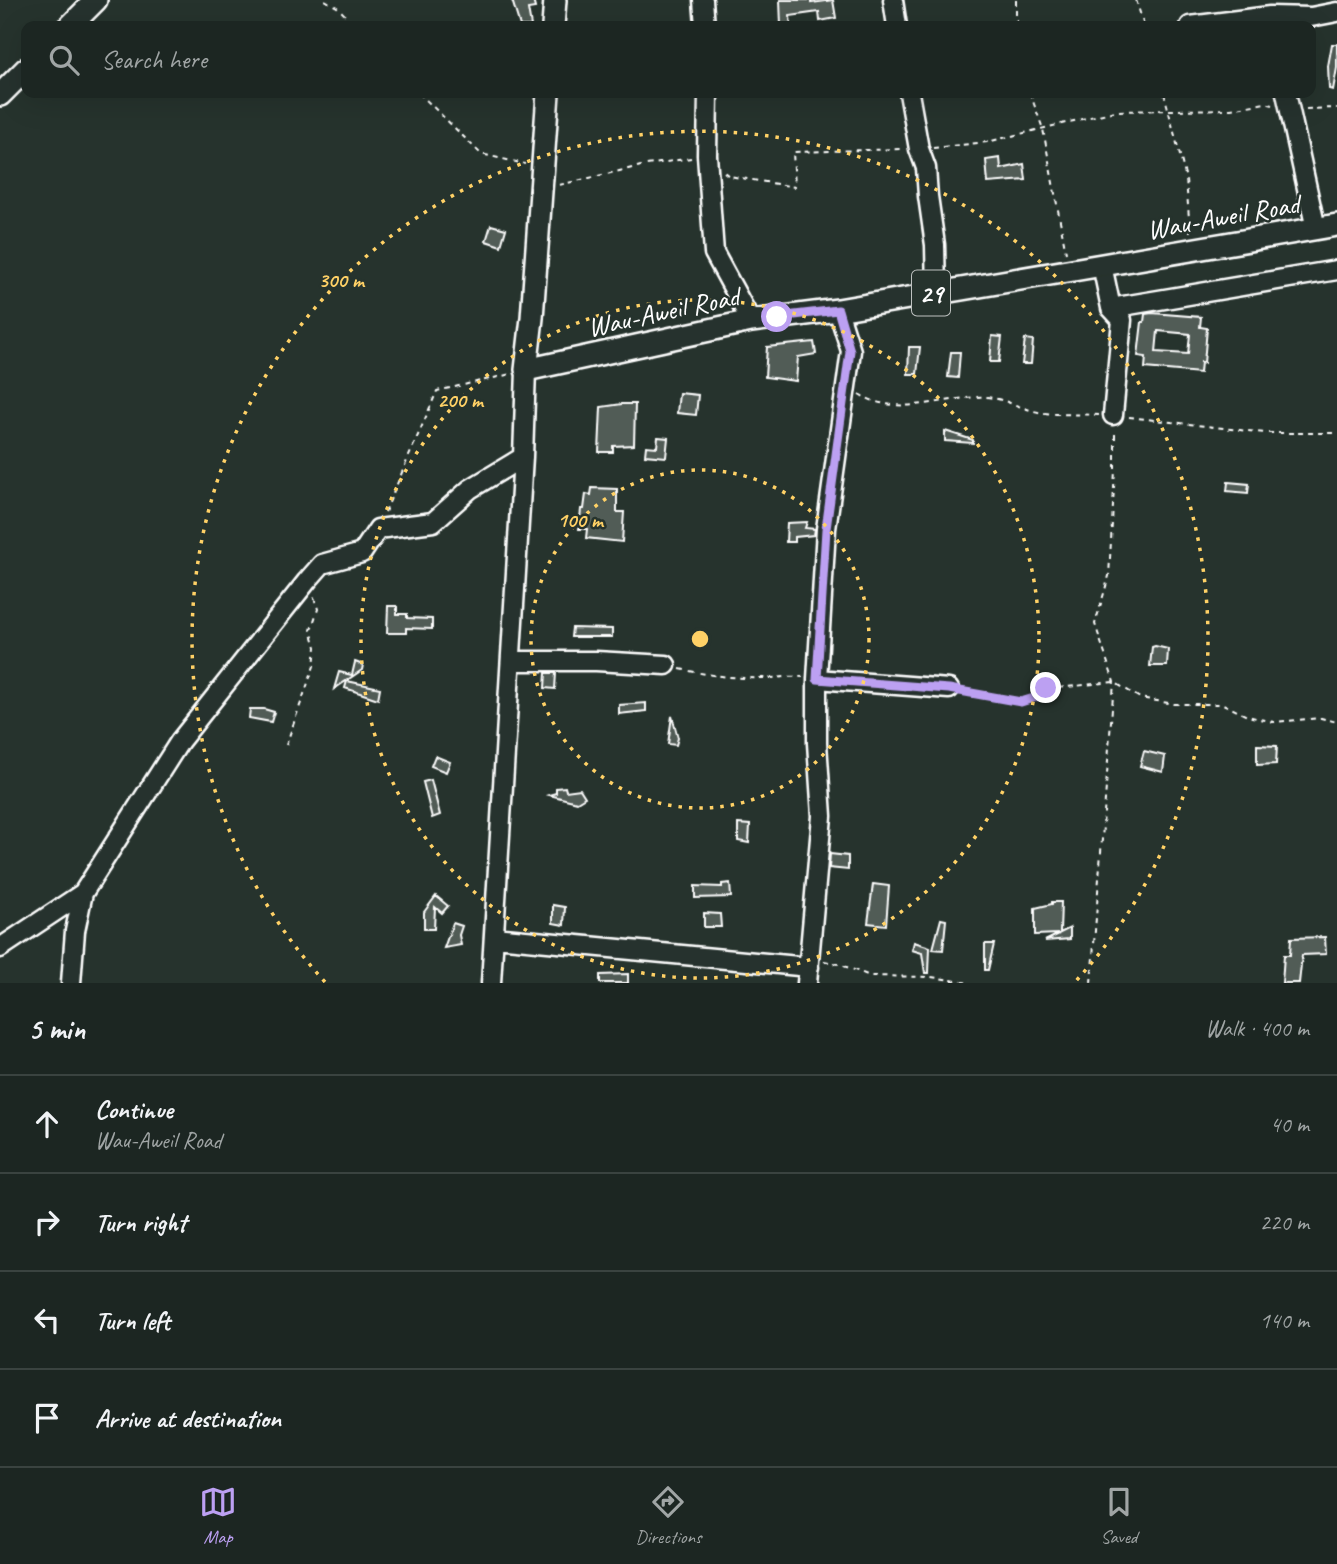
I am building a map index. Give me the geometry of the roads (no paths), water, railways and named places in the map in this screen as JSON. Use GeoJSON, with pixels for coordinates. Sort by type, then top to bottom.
{"type":"FeatureCollection","features":[{"type":"Feature","properties":{"kind":"main road"},"geometry":{"type":"LineString","coordinates":[[75,21],[96,0]]}},
{"type":"Feature","properties":{"kind":"main road"},"geometry":{"type":"LineString","coordinates":[[553,21],[555,0]]}},
{"type":"Feature","properties":{"kind":"main road"},"geometry":{"type":"LineString","coordinates":[[0,95],[21,74]]}},
{"type":"Feature","properties":{"kind":"main road"},"geometry":{"type":"LineString","coordinates":[[526,370],[548,98]]}},
{"type":"Feature","properties":{"kind":"main road","name":"Wau-Aweil Road"},"geometry":{"type":"LineString","coordinates":[[526,370],[751,320],[838,310],[1326,227]]}},
{"type":"Feature","properties":{"kind":"street"},"geometry":{"type":"LineString","coordinates":[[703,0],[705,21]]}},
{"type":"Feature","properties":{"kind":"street"},"geometry":{"type":"LineString","coordinates":[[893,0],[896,21]]}},
{"type":"Feature","properties":{"kind":"street"},"geometry":{"type":"LineString","coordinates":[[1271,21],[1309,9],[1337,12]]}},
{"type":"Feature","properties":{"kind":"street"},"geometry":{"type":"LineString","coordinates":[[708,98],[707,155],[714,253],[751,320]]}},
{"type":"Feature","properties":{"kind":"street"},"geometry":{"type":"LineString","coordinates":[[910,98],[919,149],[926,168],[935,245],[936,292]]}},
{"type":"Feature","properties":{"kind":"street"},"geometry":{"type":"LineString","coordinates":[[1287,98],[1326,227]]}},
{"type":"Feature","properties":{"kind":"street"},"geometry":{"type":"LineString","coordinates":[[1102,265],[1111,308],[1122,320],[1113,415]]}},
{"type":"Feature","properties":{"kind":"street"},"geometry":{"type":"LineString","coordinates":[[1111,308],[1337,270]]}},
{"type":"Feature","properties":{"kind":"street"},"geometry":{"type":"LineString","coordinates":[[494,937],[808,975],[822,816],[817,743],[817,679],[826,529],[850,351],[838,310]]}},
{"type":"Feature","properties":{"kind":"street"},"geometry":{"type":"LineString","coordinates":[[491,983],[526,370]]}},
{"type":"Feature","properties":{"kind":"street"},"geometry":{"type":"LineString","coordinates":[[71,983],[75,932],[83,893],[180,741],[307,581],[322,564],[362,553],[378,529],[433,522],[470,489],[523,457]]}},
{"type":"Feature","properties":{"kind":"street"},"geometry":{"type":"LineString","coordinates":[[511,661],[596,661],[666,665]]}},
{"type":"Feature","properties":{"kind":"street"},"geometry":{"type":"LineString","coordinates":[[817,679],[949,689]]}},
{"type":"Feature","properties":{"kind":"street"},"geometry":{"type":"LineString","coordinates":[[0,948],[83,893]]}}]}
